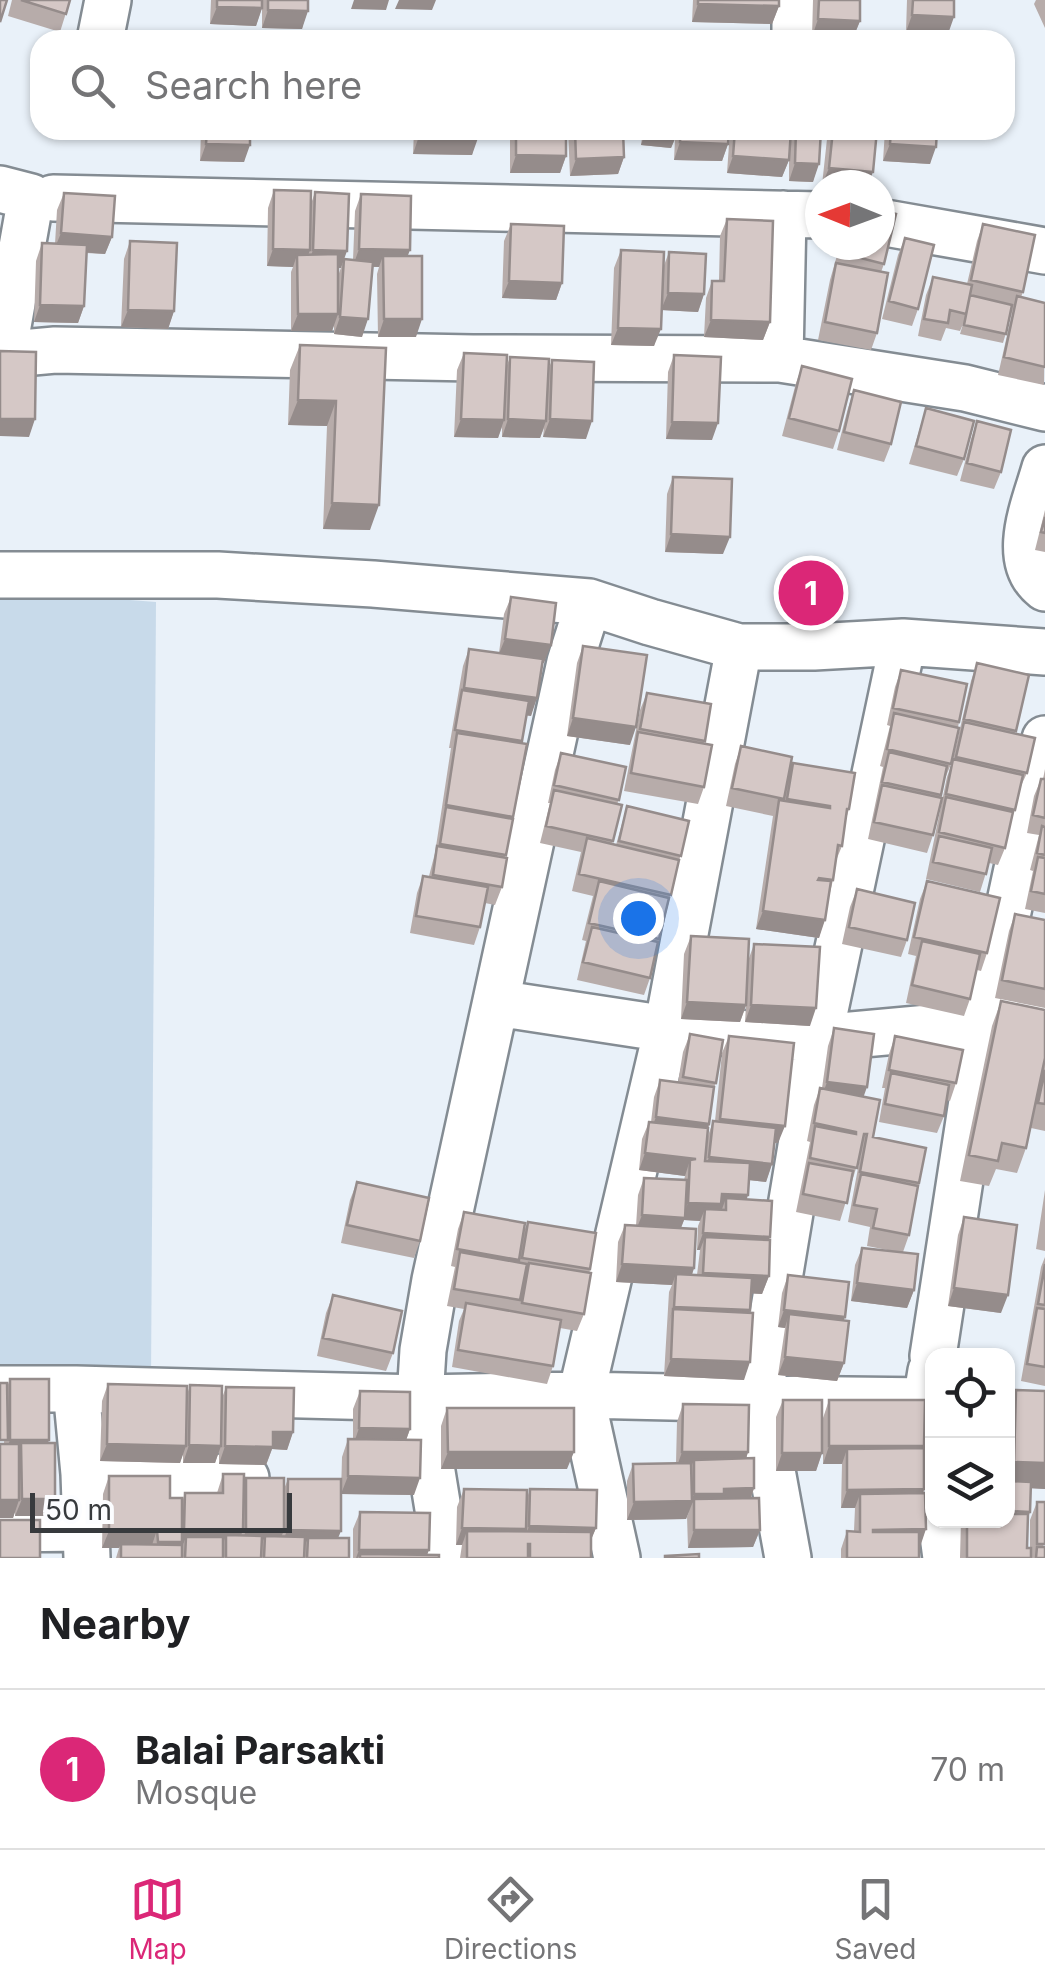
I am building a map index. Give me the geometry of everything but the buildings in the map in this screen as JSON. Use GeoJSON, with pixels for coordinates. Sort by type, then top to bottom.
{"type":"FeatureCollection","features":[{"type":"Feature","properties":{"kind":"street"},"geometry":{"type":"LineString","coordinates":[[102,30],[108,0]]}},
{"type":"Feature","properties":{"kind":"street"},"geometry":{"type":"LineString","coordinates":[[794,30],[795,0]]}},
{"type":"Feature","properties":{"kind":"street"},"geometry":{"type":"LineString","coordinates":[[780,358],[801,215],[16,193],[6,337],[6,349],[11,354],[55,350],[473,358],[780,358],[965,388],[1045,408]]}},
{"type":"Feature","properties":{"kind":"street"},"geometry":{"type":"LineString","coordinates":[[895,225],[1045,251]]}},
{"type":"Feature","properties":{"kind":"street"},"geometry":{"type":"LineString","coordinates":[[1045,468],[1026,532],[1030,569],[1045,588]]}},
{"type":"Feature","properties":{"kind":"street"},"geometry":{"type":"LineString","coordinates":[[0,574],[218,575],[374,584],[589,602],[739,647],[903,642],[1045,652]]}},
{"type":"Feature","properties":{"kind":"street"},"geometry":{"type":"LineString","coordinates":[[446,1558],[420,1398],[424,1350],[435,1280],[570,662],[589,602]]}},
{"type":"Feature","properties":{"kind":"street"},"geometry":{"type":"LineString","coordinates":[[788,1558],[759,1400],[819,1038],[903,642]]}},
{"type":"Feature","properties":{"kind":"street"},"geometry":{"type":"LineString","coordinates":[[617,1558],[582,1394],[667,1029],[739,647]]}},
{"type":"Feature","properties":{"kind":"street"},"geometry":{"type":"LineString","coordinates":[[936,1348],[984,1023],[1045,740]]}},
{"type":"Feature","properties":{"kind":"street"},"geometry":{"type":"LineString","coordinates":[[496,1003],[667,1029],[819,1038],[984,1023],[1045,1022]]}},
{"type":"Feature","properties":{"kind":"street"},"geometry":{"type":"LineString","coordinates":[[0,1389],[420,1398],[582,1394],[759,1400],[925,1380]]}},
{"type":"Feature","properties":{"kind":"street"},"geometry":{"type":"LineString","coordinates":[[0,1529],[86,1543],[76,1389]]}},
{"type":"Feature","properties":{"kind":"street"},"geometry":{"type":"LineString","coordinates":[[84,1474],[246,1478]]}},
{"type":"Feature","properties":{"kind":"street"},"geometry":{"type":"LineString","coordinates":[[942,1528],[946,1558]]}},
{"type":"Feature","properties":{"kind":"shaded area"},"geometry":{"type":"Polygon","coordinates":[[[0,590],[156,602],[151,1379],[0,1375],[0,590]]]}},
{"type":"Feature","properties":{"kind":"place","name":"Balai Parsakti"},"geometry":{"type":"Point","coordinates":[811,593]}}]}
